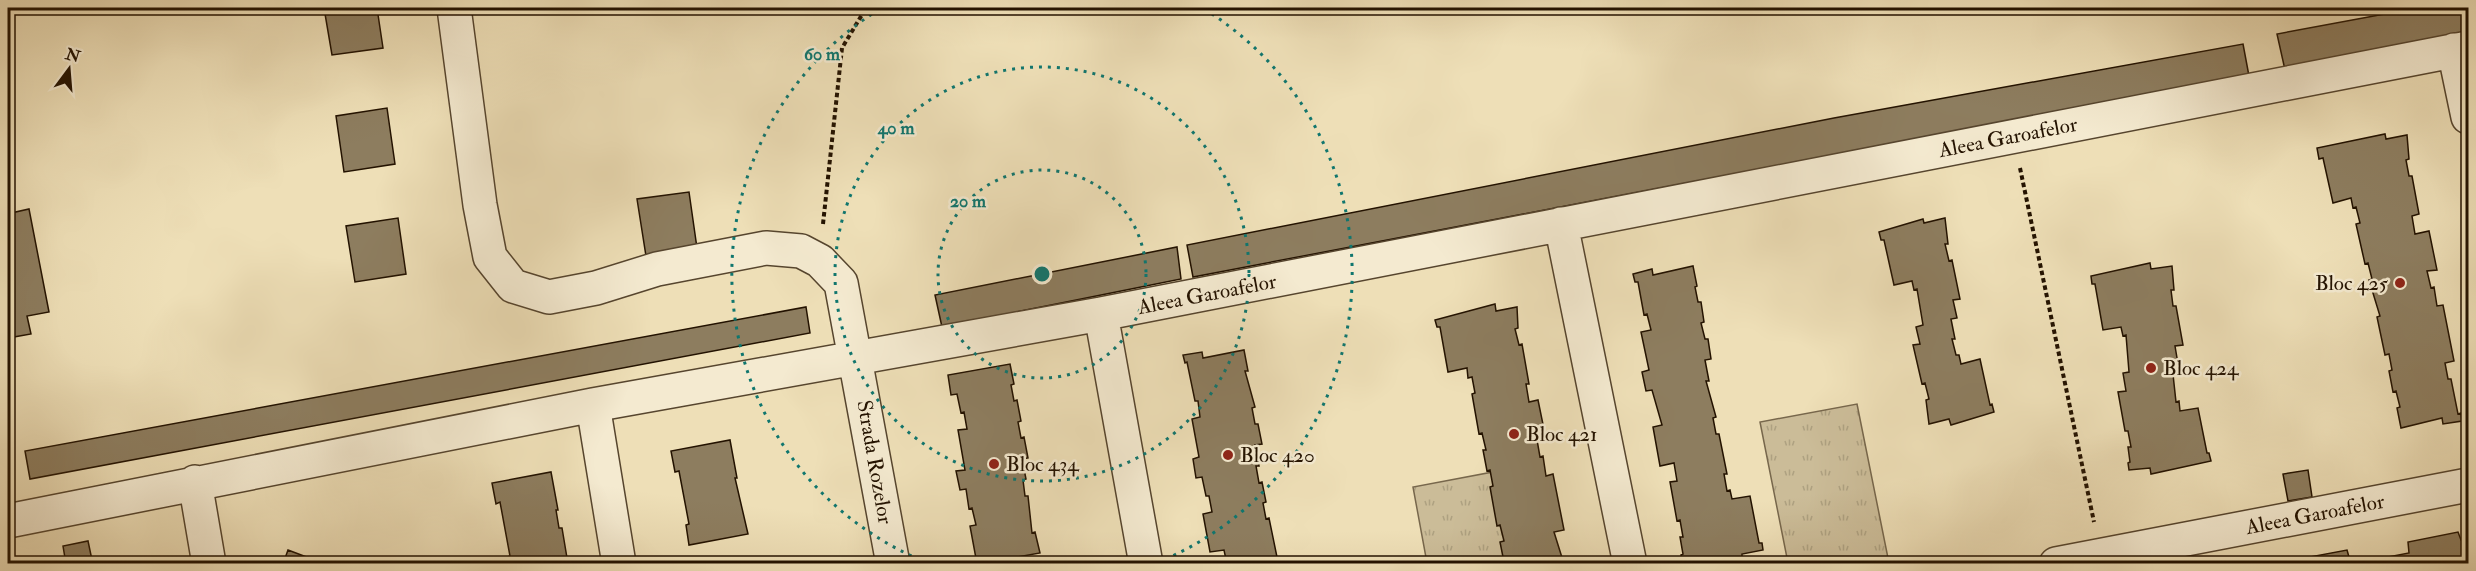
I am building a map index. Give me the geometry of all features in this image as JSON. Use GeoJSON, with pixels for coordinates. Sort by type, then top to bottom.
{"type":"FeatureCollection","features":[{"type":"Feature","properties":{"kind":"street"},"geometry":{"type":"LineString","coordinates":[[454,8],[480,205],[490,257],[513,286],[549,297],[596,288],[657,269],[766,248],[801,251],[820,261]]}},
{"type":"Feature","properties":{"kind":"street","name":"Aleea Garoafelor"},"geometry":{"type":"LineString","coordinates":[[8,521],[195,482],[593,405],[856,360],[1101,314],[2462,49],[2469,117]]}},
{"type":"Feature","properties":{"kind":"street"},"geometry":{"type":"LineString","coordinates":[[1561,224],[1630,564]]}},
{"type":"Feature","properties":{"kind":"street","name":"Strada Rozelor"},"geometry":{"type":"LineString","coordinates":[[820,261],[841,283],[893,564]]}},
{"type":"Feature","properties":{"kind":"street"},"geometry":{"type":"LineString","coordinates":[[1101,314],[1146,564]]}},
{"type":"Feature","properties":{"kind":"street"},"geometry":{"type":"LineString","coordinates":[[593,405],[619,564]]}},
{"type":"Feature","properties":{"kind":"street"},"geometry":{"type":"LineString","coordinates":[[195,482],[209,564]]}},
{"type":"Feature","properties":{"kind":"street","name":"Aleea Garoafelor"},"geometry":{"type":"LineString","coordinates":[[2056,564],[2469,485]]}},
{"type":"Feature","properties":{"kind":"path"},"geometry":{"type":"LineString","coordinates":[[820,261],[842,48],[866,8]]}},
{"type":"Feature","properties":{"kind":"path"},"geometry":{"type":"LineString","coordinates":[[2013,136],[2101,555]]}},
{"type":"Feature","properties":{"kind":"green space"},"geometry":{"type":"Polygon","coordinates":[[[1857,404],[1889,563],[1788,563],[1760,422],[1857,404]]]}},
{"type":"Feature","properties":{"kind":"green space"},"geometry":{"type":"Polygon","coordinates":[[[1493,472],[1510,563],[1427,563],[1413,487],[1493,472]]]}},
{"type":"Feature","properties":{"kind":"building"},"geometry":{"type":"Polygon","coordinates":[[[324,8],[377,8],[383,48],[332,55],[324,8]]]}},
{"type":"Feature","properties":{"kind":"building"},"geometry":{"type":"Polygon","coordinates":[[[2417,8],[2463,8],[2467,36],[2285,70],[2277,34],[2417,8]]]}},
{"type":"Feature","properties":{"kind":"building"},"geometry":{"type":"Polygon","coordinates":[[[2243,44],[2249,76],[1193,277],[1187,245],[1834,118],[2243,44]]]}},
{"type":"Feature","properties":{"kind":"building"},"geometry":{"type":"Polygon","coordinates":[[[387,108],[395,164],[344,172],[336,116],[387,108]]]}},
{"type":"Feature","properties":{"kind":"building","name":"Bloc 425"},"geometry":{"type":"Polygon","coordinates":[[[2385,134],[2386,139],[2407,135],[2409,159],[2406,160],[2409,176],[2412,176],[2419,214],[2412,216],[2415,234],[2429,231],[2437,270],[2427,271],[2431,288],[2434,287],[2437,306],[2443,305],[2454,361],[2445,363],[2448,379],[2451,379],[2458,414],[2461,413],[2462,421],[2443,424],[2442,418],[2401,428],[2397,408],[2400,407],[2396,391],[2393,392],[2389,371],[2392,370],[2389,354],[2385,355],[2377,317],[2380,316],[2369,280],[2372,279],[2368,263],[2365,264],[2356,224],[2360,223],[2356,207],[2353,208],[2351,198],[2333,203],[2323,158],[2319,159],[2317,148],[2385,134]]]}},
{"type":"Feature","properties":{"kind":"building"},"geometry":{"type":"Polygon","coordinates":[[[689,192],[697,248],[646,256],[637,199],[689,192]]]}},
{"type":"Feature","properties":{"kind":"building"},"geometry":{"type":"Polygon","coordinates":[[[8,197],[11,213],[29,209],[49,312],[27,316],[31,334],[8,338],[8,197]]]}},
{"type":"Feature","properties":{"kind":"building"},"geometry":{"type":"Polygon","coordinates":[[[398,218],[406,274],[355,282],[346,226],[398,218]]]}},
{"type":"Feature","properties":{"kind":"building"},"geometry":{"type":"Polygon","coordinates":[[[1945,218],[1948,244],[1945,244],[1949,261],[1952,260],[1960,299],[1953,300],[1957,318],[1951,319],[1956,355],[1959,355],[1961,364],[1980,359],[1990,405],[1992,404],[1994,412],[1951,425],[1949,419],[1929,424],[1926,400],[1929,399],[1925,383],[1922,384],[1913,345],[1920,344],[1916,327],[1923,325],[1917,289],[1914,290],[1912,281],[1894,285],[1884,240],[1881,240],[1879,232],[1923,219],[1924,223],[1945,218]]]}},
{"type":"Feature","properties":{"kind":"building"},"geometry":{"type":"Polygon","coordinates":[[[1177,247],[1181,279],[942,327],[935,295],[1177,247]]]}},
{"type":"Feature","properties":{"kind":"building","name":"Bloc 424"},"geometry":{"type":"Polygon","coordinates":[[[2150,263],[2151,269],[2172,266],[2173,306],[2176,306],[2183,345],[2175,346],[2178,364],[2172,365],[2176,402],[2179,401],[2180,411],[2198,408],[2207,453],[2211,461],[2151,474],[2150,468],[2129,470],[2128,447],[2131,447],[2128,431],[2125,431],[2118,392],[2126,391],[2123,373],[2129,372],[2126,335],[2123,336],[2121,327],[2103,330],[2095,284],[2092,284],[2091,276],[2150,263]]]}},
{"type":"Feature","properties":{"kind":"building"},"geometry":{"type":"Polygon","coordinates":[[[1693,266],[1697,286],[1695,287],[1698,302],[1701,302],[1704,322],[1701,323],[1705,339],[1708,339],[1711,359],[1705,360],[1709,381],[1706,381],[1716,417],[1713,418],[1716,434],[1719,434],[1727,474],[1724,474],[1727,491],[1730,490],[1732,499],[1750,496],[1759,543],[1762,543],[1763,550],[1709,564],[1704,564],[1703,558],[1682,561],[1680,537],[1683,537],[1680,520],[1677,521],[1670,482],[1677,481],[1674,463],[1660,466],[1653,427],[1662,425],[1652,390],[1646,391],[1642,372],[1649,370],[1641,332],[1651,330],[1647,314],[1644,315],[1638,282],[1635,282],[1633,274],[1652,269],[1653,275],[1693,266]]]}},
{"type":"Feature","properties":{"kind":"building","name":"Bloc 421"},"geometry":{"type":"Polygon","coordinates":[[[1495,304],[1496,311],[1517,307],[1518,328],[1515,329],[1519,345],[1522,344],[1529,384],[1526,384],[1529,402],[1538,400],[1546,439],[1537,440],[1540,457],[1543,456],[1546,476],[1553,474],[1564,530],[1554,532],[1564,564],[1504,562],[1500,542],[1504,541],[1500,525],[1497,526],[1490,487],[1493,486],[1490,470],[1487,471],[1482,433],[1479,434],[1472,394],[1475,393],[1472,377],[1468,378],[1467,368],[1448,372],[1440,327],[1437,327],[1435,320],[1495,304]]]}},
{"type":"Feature","properties":{"kind":"building"},"geometry":{"type":"Polygon","coordinates":[[[806,307],[810,333],[30,479],[25,451],[806,307]]]}},
{"type":"Feature","properties":{"kind":"building","name":"Bloc 420"},"geometry":{"type":"Polygon","coordinates":[[[1244,350],[1248,371],[1245,371],[1255,407],[1252,408],[1255,424],[1258,424],[1262,444],[1255,445],[1259,466],[1256,466],[1259,483],[1262,482],[1266,502],[1263,503],[1266,519],[1269,518],[1277,557],[1274,558],[1275,564],[1227,564],[1224,550],[1210,552],[1203,514],[1212,512],[1202,477],[1196,478],[1193,459],[1199,457],[1192,419],[1200,417],[1198,401],[1195,401],[1187,362],[1185,363],[1183,355],[1202,352],[1203,358],[1244,350]]]}},
{"type":"Feature","properties":{"kind":"building","name":"Bloc 434"},"geometry":{"type":"Polygon","coordinates":[[[1010,364],[1014,384],[1011,385],[1014,401],[1017,400],[1021,421],[1018,422],[1021,438],[1024,437],[1028,458],[1022,459],[1026,479],[1023,480],[1025,496],[1028,496],[1032,533],[1035,532],[1040,553],[977,564],[970,526],[976,525],[972,508],[969,509],[966,489],[960,490],[956,471],[965,470],[958,430],[967,429],[957,394],[951,395],[948,375],[1010,364]]]}},
{"type":"Feature","properties":{"kind":"building"},"geometry":{"type":"Polygon","coordinates":[[[730,440],[737,478],[735,478],[748,534],[689,545],[686,525],[689,524],[679,471],[675,472],[671,451],[730,440]]]}},
{"type":"Feature","properties":{"kind":"building"},"geometry":{"type":"Polygon","coordinates":[[[2308,470],[2312,497],[2288,501],[2283,474],[2308,470]]]}},
{"type":"Feature","properties":{"kind":"building"},"geometry":{"type":"Polygon","coordinates":[[[551,472],[559,528],[562,528],[568,564],[508,564],[507,557],[510,556],[500,502],[496,504],[492,483],[551,472]]]}},
{"type":"Feature","properties":{"kind":"building"},"geometry":{"type":"Polygon","coordinates":[[[2458,532],[2461,540],[2468,539],[2468,564],[2352,564],[2409,553],[2408,542],[2458,532]]]}},
{"type":"Feature","properties":{"kind":"building"},"geometry":{"type":"Polygon","coordinates":[[[88,541],[92,560],[66,564],[63,546],[88,541]]]}},
{"type":"Feature","properties":{"kind":"building"},"geometry":{"type":"Polygon","coordinates":[[[288,550],[325,564],[283,564],[288,550]]]}},
{"type":"Feature","properties":{"kind":"building"},"geometry":{"type":"Polygon","coordinates":[[[2347,550],[2351,564],[2283,564],[2283,562],[2347,550]]]}},
{"type":"Feature","properties":{"kind":"place","name":"Bloc 425"},"geometry":{"type":"Point","coordinates":[2400,283]}},
{"type":"Feature","properties":{"kind":"place","name":"Bloc 424"},"geometry":{"type":"Point","coordinates":[2151,368]}},
{"type":"Feature","properties":{"kind":"place","name":"Bloc 421"},"geometry":{"type":"Point","coordinates":[1514,434]}},
{"type":"Feature","properties":{"kind":"place","name":"Bloc 420"},"geometry":{"type":"Point","coordinates":[1228,455]}},
{"type":"Feature","properties":{"kind":"place","name":"Bloc 434"},"geometry":{"type":"Point","coordinates":[994,464]}}]}
